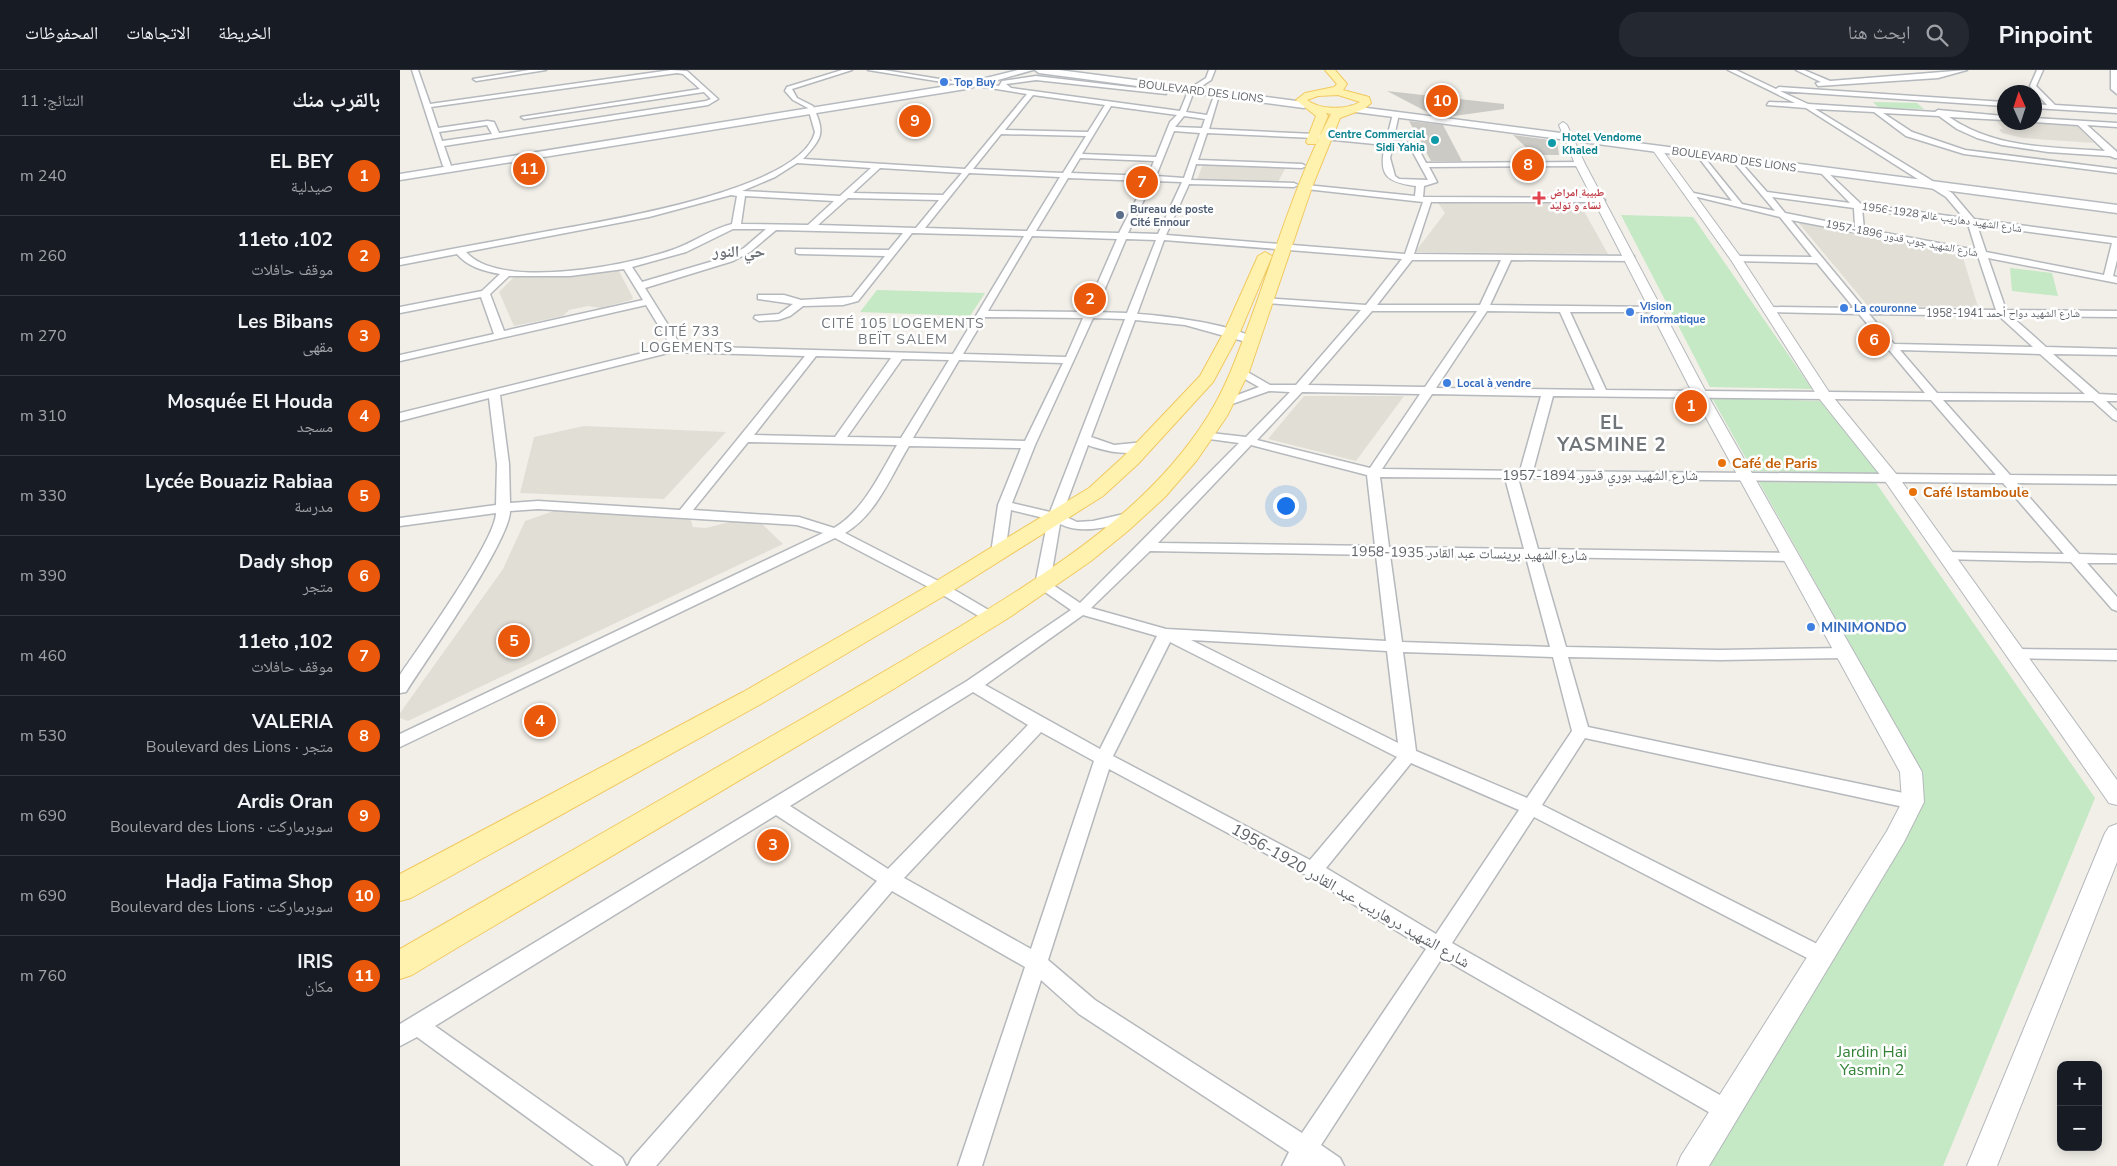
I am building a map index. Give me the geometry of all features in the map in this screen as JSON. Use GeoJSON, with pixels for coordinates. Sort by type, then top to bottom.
{"type":"FeatureCollection","features":[{"type":"Feature","properties":{"kind":"main road"},"geometry":{"type":"LineString","coordinates":[[400,178],[961,83],[1014,70]]}},
{"type":"Feature","properties":{"kind":"main road"},"geometry":{"type":"LineString","coordinates":[[400,173],[978,84],[1028,70]]}},
{"type":"Feature","properties":{"kind":"main road","name":"BOULEVARD DES LIONS"},"geometry":{"type":"LineString","coordinates":[[1039,70],[1218,93],[1316,99]]}},
{"type":"Feature","properties":{"kind":"main road"},"geometry":{"type":"LineString","coordinates":[[1316,99],[1341,87],[1341,81],[1330,70]]}},
{"type":"Feature","properties":{"kind":"main road"},"geometry":{"type":"LineString","coordinates":[[1343,70],[1354,82],[1358,104]]}},
{"type":"Feature","properties":{"kind":"main road","name":"BOULEVARD DES LIONS"},"geometry":{"type":"LineString","coordinates":[[1192,77],[1213,76]]}},
{"type":"Feature","properties":{"kind":"main road"},"geometry":{"type":"LineString","coordinates":[[1293,89],[1316,99],[1358,104],[1381,101]]}},
{"type":"Feature","properties":{"kind":"main road"},"geometry":{"type":"LineString","coordinates":[[1316,99],[1352,94],[1358,104]]}},
{"type":"Feature","properties":{"kind":"main road"},"geometry":{"type":"LineString","coordinates":[[400,965],[908,669],[992,618],[1042,585],[1133,516],[1174,475],[1206,435],[1228,402],[1240,372],[1241,336],[1277,244],[1322,116],[1316,99]]}},
{"type":"Feature","properties":{"kind":"main road"},"geometry":{"type":"LineString","coordinates":[[1308,157],[1335,116],[1358,104]]}},
{"type":"Feature","properties":{"kind":"main road","name":"BOULEVARD DES LIONS"},"geometry":{"type":"LineString","coordinates":[[1358,104],[1396,114],[1564,128],[1657,148],[2117,209]]}},
{"type":"Feature","properties":{"kind":"main road"},"geometry":{"type":"LineString","coordinates":[[1873,163],[1931,170]]}},
{"type":"Feature","properties":{"kind":"main road"},"geometry":{"type":"LineString","coordinates":[[400,889],[752,698],[941,588],[1096,492],[1145,446],[1207,378],[1241,336],[1265,300],[1277,244]]}},
{"type":"Feature","properties":{"kind":"street"},"geometry":{"type":"LineString","coordinates":[[415,70],[447,166]]}},
{"type":"Feature","properties":{"kind":"street"},"geometry":{"type":"LineString","coordinates":[[472,70],[480,88]]}},
{"type":"Feature","properties":{"kind":"street"},"geometry":{"type":"LineString","coordinates":[[427,106],[523,71],[543,70]]}},
{"type":"Feature","properties":{"kind":"street"},"geometry":{"type":"LineString","coordinates":[[636,70],[641,76]]}},
{"type":"Feature","properties":{"kind":"street"},"geometry":{"type":"LineString","coordinates":[[400,262],[658,213],[726,193],[770,175],[795,161],[812,146],[819,128],[811,109],[796,100],[788,91],[789,88],[849,70]]}},
{"type":"Feature","properties":{"kind":"street"},"geometry":{"type":"LineString","coordinates":[[871,70],[961,83]]}},
{"type":"Feature","properties":{"kind":"street"},"geometry":{"type":"LineString","coordinates":[[1731,70],[1808,107],[1950,195],[1971,221],[1980,253],[2002,314],[2117,417]]}},
{"type":"Feature","properties":{"kind":"street"},"geometry":{"type":"LineString","coordinates":[[1800,70],[1829,83]]}},
{"type":"Feature","properties":{"kind":"street"},"geometry":{"type":"LineString","coordinates":[[1766,88],[1938,76],[1956,74],[1964,70]]}},
{"type":"Feature","properties":{"kind":"street"},"geometry":{"type":"LineString","coordinates":[[2033,85],[2040,70]]}},
{"type":"Feature","properties":{"kind":"street"},"geometry":{"type":"LineString","coordinates":[[2114,70],[2114,89],[2117,92]]}},
{"type":"Feature","properties":{"kind":"street"},"geometry":{"type":"LineString","coordinates":[[440,144],[713,102],[715,99],[682,71],[508,94],[480,88]]}},
{"type":"Feature","properties":{"kind":"street"},"geometry":{"type":"LineString","coordinates":[[1871,73],[1902,86]]}},
{"type":"Feature","properties":{"kind":"street"},"geometry":{"type":"LineString","coordinates":[[998,553],[1005,504],[1029,445],[1070,360],[1123,235],[1151,178],[1174,122],[1182,114],[1191,90],[1213,76]]}},
{"type":"Feature","properties":{"kind":"street"},"geometry":{"type":"LineString","coordinates":[[683,80],[692,78]]}},
{"type":"Feature","properties":{"kind":"street"},"geometry":{"type":"LineString","coordinates":[[1011,90],[1002,83],[1036,78],[1164,93]]}},
{"type":"Feature","properties":{"kind":"street"},"geometry":{"type":"LineString","coordinates":[[978,84],[1209,117]]}},
{"type":"Feature","properties":{"kind":"street"},"geometry":{"type":"LineString","coordinates":[[1082,100],[1102,86]]}},
{"type":"Feature","properties":{"kind":"street"},"geometry":{"type":"LineString","coordinates":[[1766,88],[1997,103]]}},
{"type":"Feature","properties":{"kind":"street"},"geometry":{"type":"LineString","coordinates":[[524,117],[706,90]]}},
{"type":"Feature","properties":{"kind":"street"},"geometry":{"type":"LineString","coordinates":[[1909,90],[1917,93],[1963,131],[1989,139],[2038,148],[2116,155]]}},
{"type":"Feature","properties":{"kind":"street"},"geometry":{"type":"LineString","coordinates":[[1917,93],[1941,91]]}},
{"type":"Feature","properties":{"kind":"street"},"geometry":{"type":"LineString","coordinates":[[762,298],[784,298],[800,303],[844,302],[856,299],[892,253],[946,198],[1032,93]]}},
{"type":"Feature","properties":{"kind":"street"},"geometry":{"type":"LineString","coordinates":[[1218,93],[1186,181],[1160,237],[1055,517],[1042,585],[1081,610],[1166,634],[1408,755],[1532,808],[1822,956]]}},
{"type":"Feature","properties":{"kind":"street"},"geometry":{"type":"LineString","coordinates":[[508,94],[514,103]]}},
{"type":"Feature","properties":{"kind":"street"},"geometry":{"type":"LineString","coordinates":[[2042,99],[2053,107]]}},
{"type":"Feature","properties":{"kind":"street"},"geometry":{"type":"LineString","coordinates":[[1993,103],[1997,108]]}},
{"type":"Feature","properties":{"kind":"street"},"geometry":{"type":"LineString","coordinates":[[400,741],[835,533],[854,522],[865,509],[1109,104]]}},
{"type":"Feature","properties":{"kind":"street"},"geometry":{"type":"LineString","coordinates":[[1770,104],[1997,117]]}},
{"type":"Feature","properties":{"kind":"street"},"geometry":{"type":"LineString","coordinates":[[2042,106],[2117,111]]}},
{"type":"Feature","properties":{"kind":"street"},"geometry":{"type":"LineString","coordinates":[[519,110],[533,130]]}},
{"type":"Feature","properties":{"kind":"street"},"geometry":{"type":"LineString","coordinates":[[1875,110],[1909,134],[1964,152],[2117,171]]}},
{"type":"Feature","properties":{"kind":"street"},"geometry":{"type":"LineString","coordinates":[[430,114],[439,113]]}},
{"type":"Feature","properties":{"kind":"street"},"geometry":{"type":"LineString","coordinates":[[1396,114],[1391,143],[1386,158],[1393,180],[1420,184],[1433,182]]}},
{"type":"Feature","properties":{"kind":"street"},"geometry":{"type":"LineString","coordinates":[[2042,121],[2117,125]]}},
{"type":"Feature","properties":{"kind":"street"},"geometry":{"type":"LineString","coordinates":[[2080,123],[2116,155]]}},
{"type":"Feature","properties":{"kind":"street"},"geometry":{"type":"LineString","coordinates":[[435,131],[491,124],[496,135]]}},
{"type":"Feature","properties":{"kind":"street"},"geometry":{"type":"LineString","coordinates":[[1564,128],[1580,164],[1601,200],[1700,394],[1911,772],[1913,802],[1896,836],[1692,1166]]}},
{"type":"Feature","properties":{"kind":"street"},"geometry":{"type":"LineString","coordinates":[[1172,129],[1308,157],[1427,199],[1601,200]]}},
{"type":"Feature","properties":{"kind":"street"},"geometry":{"type":"LineString","coordinates":[[1000,132],[1090,134]]}},
{"type":"Feature","properties":{"kind":"street"},"geometry":{"type":"LineString","coordinates":[[1202,135],[1217,140]]}},
{"type":"Feature","properties":{"kind":"street"},"geometry":{"type":"LineString","coordinates":[[1964,152],[1989,139]]}},
{"type":"Feature","properties":{"kind":"street"},"geometry":{"type":"LineString","coordinates":[[614,1166],[409,1030],[973,685],[1081,610],[1146,547],[1299,389],[1369,308],[1409,257],[1433,182],[1413,146],[1391,143],[1186,181],[795,161]]}},
{"type":"Feature","properties":{"kind":"street"},"geometry":{"type":"LineString","coordinates":[[1657,148],[1736,259],[1823,394],[1891,478],[2015,654],[2111,778],[2117,797]]}},
{"type":"Feature","properties":{"kind":"street"},"geometry":{"type":"LineString","coordinates":[[1700,154],[1739,205]]}},
{"type":"Feature","properties":{"kind":"street"},"geometry":{"type":"LineString","coordinates":[[1077,156],[1159,159]]}},
{"type":"Feature","properties":{"kind":"street"},"geometry":{"type":"LineString","coordinates":[[1193,162],[1308,157]]}},
{"type":"Feature","properties":{"kind":"street"},"geometry":{"type":"LineString","coordinates":[[1736,159],[1766,194],[1780,215],[1820,260],[1891,347],[2117,606]]}},
{"type":"Feature","properties":{"kind":"street"},"geometry":{"type":"LineString","coordinates":[[1424,165],[1580,164]]}},
{"type":"Feature","properties":{"kind":"street"},"geometry":{"type":"LineString","coordinates":[[811,227],[879,165]]}},
{"type":"Feature","properties":{"kind":"street"},"geometry":{"type":"LineString","coordinates":[[1824,171],[1858,206],[1860,231]]}},
{"type":"Feature","properties":{"kind":"street"},"geometry":{"type":"LineString","coordinates":[[1420,184],[1427,199]]}},
{"type":"Feature","properties":{"kind":"street"},"geometry":{"type":"LineString","coordinates":[[726,193],[946,198]]}},
{"type":"Feature","properties":{"kind":"street"},"geometry":{"type":"LineString","coordinates":[[736,226],[741,194]]}},
{"type":"Feature","properties":{"kind":"street","name":"شارع الشهيد جوب قدور 1896-1957"},"geometry":{"type":"LineString","coordinates":[[1688,194],[1780,215],[2112,279]]}},
{"type":"Feature","properties":{"kind":"street","name":"شارع الشهيد دهاريب غالم 1928-1956"},"geometry":{"type":"LineString","coordinates":[[1766,194],[2117,241]]}},
{"type":"Feature","properties":{"kind":"street"},"geometry":{"type":"LineString","coordinates":[[459,250],[470,262],[508,272],[573,273],[626,265],[671,254],[699,243],[724,229],[736,226],[1123,235],[1277,244],[1409,257],[1630,258]]}},
{"type":"Feature","properties":{"kind":"street"},"geometry":{"type":"LineString","coordinates":[[640,286],[730,259],[747,250],[774,227]]}},
{"type":"Feature","properties":{"kind":"street"},"geometry":{"type":"LineString","coordinates":[[2112,279],[2117,241]]}},
{"type":"Feature","properties":{"kind":"street"},"geometry":{"type":"LineString","coordinates":[[799,251],[892,253]]}},
{"type":"Feature","properties":{"kind":"street"},"geometry":{"type":"LineString","coordinates":[[1313,870],[1408,755],[1373,473],[1484,308],[1507,258]]}},
{"type":"Feature","properties":{"kind":"street"},"geometry":{"type":"LineString","coordinates":[[1736,259],[1820,260]]}},
{"type":"Feature","properties":{"kind":"street"},"geometry":{"type":"LineString","coordinates":[[626,265],[673,342],[672,349]]}},
{"type":"Feature","properties":{"kind":"street"},"geometry":{"type":"LineString","coordinates":[[400,310],[485,293],[508,272]]}},
{"type":"Feature","properties":{"kind":"street"},"geometry":{"type":"LineString","coordinates":[[485,293],[500,336]]}},
{"type":"Feature","properties":{"kind":"street"},"geometry":{"type":"LineString","coordinates":[[1265,300],[1369,308],[1657,309]]}},
{"type":"Feature","properties":{"kind":"street"},"geometry":{"type":"LineString","coordinates":[[400,358],[648,302]]}},
{"type":"Feature","properties":{"kind":"street"},"geometry":{"type":"LineString","coordinates":[[759,318],[790,314],[800,303]]}},
{"type":"Feature","properties":{"kind":"street"},"geometry":{"type":"LineString","coordinates":[[1563,308],[1602,393]]}},
{"type":"Feature","properties":{"kind":"street","name":"شارع الشهيد دواح أحمد 1941-1958"},"geometry":{"type":"LineString","coordinates":[[1770,310],[2117,314]]}},
{"type":"Feature","properties":{"kind":"street"},"geometry":{"type":"LineString","coordinates":[[981,314],[1130,317],[1189,322],[1241,336]]}},
{"type":"Feature","properties":{"kind":"street"},"geometry":{"type":"LineString","coordinates":[[1891,347],[2117,352]]}},
{"type":"Feature","properties":{"kind":"street"},"geometry":{"type":"LineString","coordinates":[[407,419],[494,394],[672,349],[1070,360]]}},
{"type":"Feature","properties":{"kind":"street"},"geometry":{"type":"LineString","coordinates":[[684,513],[814,352]]}},
{"type":"Feature","properties":{"kind":"street"},"geometry":{"type":"LineString","coordinates":[[838,441],[900,354]]}},
{"type":"Feature","properties":{"kind":"street"},"geometry":{"type":"LineString","coordinates":[[1240,372],[1268,388]]}},
{"type":"Feature","properties":{"kind":"street"},"geometry":{"type":"LineString","coordinates":[[1228,402],[1268,388],[1548,393],[2117,398]]}},
{"type":"Feature","properties":{"kind":"street"},"geometry":{"type":"LineString","coordinates":[[1294,1166],[1532,808],[1581,731],[1531,554],[1518,475],[1548,393]]}},
{"type":"Feature","properties":{"kind":"street"},"geometry":{"type":"LineString","coordinates":[[400,688],[486,554],[503,521],[503,464],[494,394]]}},
{"type":"Feature","properties":{"kind":"street","name":"شارع الشهيد بوري قدور 1894-1957"},"geometry":{"type":"LineString","coordinates":[[1206,435],[1248,441],[1373,473],[2117,480]]}},
{"type":"Feature","properties":{"kind":"street"},"geometry":{"type":"LineString","coordinates":[[745,438],[1029,445]]}},
{"type":"Feature","properties":{"kind":"street"},"geometry":{"type":"LineString","coordinates":[[1084,438],[1097,446],[1115,450],[1145,446]]}},
{"type":"Feature","properties":{"kind":"street"},"geometry":{"type":"LineString","coordinates":[[1005,504],[1084,527],[1133,516]]}},
{"type":"Feature","properties":{"kind":"street"},"geometry":{"type":"LineString","coordinates":[[400,522],[503,508],[538,506],[779,518],[819,526],[835,533],[941,588],[992,618]]}},
{"type":"Feature","properties":{"kind":"street","name":"شارع الشهيد برينسات عبد القادر 1935-1958"},"geometry":{"type":"LineString","coordinates":[[1146,547],[1792,557]]}},
{"type":"Feature","properties":{"kind":"street"},"geometry":{"type":"LineString","coordinates":[[1946,556],[2117,559]]}},
{"type":"Feature","properties":{"kind":"street"},"geometry":{"type":"LineString","coordinates":[[1166,634],[1394,648],[1764,657],[1845,654]]}},
{"type":"Feature","properties":{"kind":"street"},"geometry":{"type":"LineString","coordinates":[[970,1166],[1035,962],[1104,757],[1166,634]]}},
{"type":"Feature","properties":{"kind":"street"},"geometry":{"type":"LineString","coordinates":[[2015,654],[2117,655]]}},
{"type":"Feature","properties":{"kind":"street","name":"شارع الشهيد درهاريب عبد القادر 1920-1956"},"geometry":{"type":"LineString","coordinates":[[973,685],[1039,724],[1313,870],[1439,946],[1726,1111]]}},
{"type":"Feature","properties":{"kind":"street"},"geometry":{"type":"LineString","coordinates":[[640,1166],[890,880],[1039,724]]}},
{"type":"Feature","properties":{"kind":"street"},"geometry":{"type":"LineString","coordinates":[[1581,731],[1913,802]]}},
{"type":"Feature","properties":{"kind":"street"},"geometry":{"type":"LineString","coordinates":[[775,805],[890,880],[1035,962],[1087,1007],[1332,1166]]}},
{"type":"Feature","properties":{"kind":"street"},"geometry":{"type":"LineString","coordinates":[[1982,1166],[2117,833]]}},
{"type":"Feature","properties":{"kind":"shaded area"},"geometry":{"type":"Polygon","coordinates":[[[2042,123],[2077,126],[2094,143],[2023,138],[2002,133],[2000,130],[2042,130],[2042,123]]]}},
{"type":"Feature","properties":{"kind":"shaded area"},"geometry":{"type":"Polygon","coordinates":[[[1203,164],[1286,167],[1278,182],[1197,180],[1203,164]]]}},
{"type":"Feature","properties":{"kind":"shaded area"},"geometry":{"type":"Polygon","coordinates":[[[1438,203],[1580,204],[1608,254],[1415,252],[1445,213],[1438,203]]]}},
{"type":"Feature","properties":{"kind":"shaded area"},"geometry":{"type":"Polygon","coordinates":[[[1797,221],[1961,251],[1978,307],[1868,306],[1797,221]]]}},
{"type":"Feature","properties":{"kind":"shaded area"},"geometry":{"type":"Polygon","coordinates":[[[613,270],[619,271],[633,298],[631,300],[601,308],[588,306],[569,310],[563,316],[514,326],[499,292],[515,276],[573,276],[613,270]]]}},
{"type":"Feature","properties":{"kind":"shaded area"},"geometry":{"type":"Polygon","coordinates":[[[1304,396],[1404,396],[1356,461],[1268,439],[1304,396]]]}},
{"type":"Feature","properties":{"kind":"shaded area"},"geometry":{"type":"Polygon","coordinates":[[[584,426],[726,432],[664,499],[520,493],[534,437],[584,426]]]}},
{"type":"Feature","properties":{"kind":"shaded area"},"geometry":{"type":"Polygon","coordinates":[[[554,511],[690,517],[693,527],[706,528],[733,521],[762,524],[783,544],[408,721],[400,718],[400,713],[503,569],[525,521],[554,511]]]}},
{"type":"Feature","properties":{"kind":"green space"},"geometry":{"type":"Polygon","coordinates":[[[1873,102],[1917,103],[1924,109],[1879,108],[1873,102]]]}},
{"type":"Feature","properties":{"kind":"green space"},"geometry":{"type":"Polygon","coordinates":[[[1621,215],[1693,217],[1812,389],[1710,387],[1621,215]]]}},
{"type":"Feature","properties":{"kind":"green space"},"geometry":{"type":"Polygon","coordinates":[[[2010,268],[2052,273],[2058,296],[2012,291],[2010,268]]]}},
{"type":"Feature","properties":{"kind":"green space"},"geometry":{"type":"Polygon","coordinates":[[[877,290],[985,293],[970,316],[860,312],[877,290]]]}},
{"type":"Feature","properties":{"kind":"green space"},"geometry":{"type":"Polygon","coordinates":[[[1712,398],[1820,401],[1879,473],[1753,471],[1712,398]]]}},
{"type":"Feature","properties":{"kind":"green space","name":"Jardin Hai Yasmin 2"},"geometry":{"type":"Polygon","coordinates":[[[1759,482],[1876,483],[2095,798],[1943,1166],[1681,1166],[1922,772],[1759,482]]]}},
{"type":"Feature","properties":{"kind":"building"},"geometry":{"type":"Polygon","coordinates":[[[1387,91],[1504,104],[1504,109],[1447,117],[1433,115],[1387,91]]]}},
{"type":"Feature","properties":{"kind":"building","name":"Centre Commercial Sidi Yahia"},"geometry":{"type":"Polygon","coordinates":[[[1409,121],[1443,125],[1462,161],[1431,161],[1409,121]]]}},
{"type":"Feature","properties":{"kind":"building","name":"Hotel Vendome Khaled"},"geometry":{"type":"Polygon","coordinates":[[[1513,135],[1557,141],[1559,155],[1534,155],[1513,135]]]}},
{"type":"Feature","properties":{"kind":"building"},"geometry":{"type":"Polygon","coordinates":[[[536,161],[543,173],[523,177],[516,164],[536,161]]]}},
{"type":"Feature","properties":{"kind":"place","name":"Top Buy"},"geometry":{"type":"Point","coordinates":[944,82]}},
{"type":"Feature","properties":{"kind":"place","name":"Hadja Fatima Shop"},"geometry":{"type":"Point","coordinates":[1442,101]}},
{"type":"Feature","properties":{"kind":"place","name":"Ardis Oran"},"geometry":{"type":"Point","coordinates":[915,121]}},
{"type":"Feature","properties":{"kind":"place","name":"Centre Commercial Sidi Yahia"},"geometry":{"type":"Point","coordinates":[1435,140]}},
{"type":"Feature","properties":{"kind":"place","name":"Hotel Vendome Khaled"},"geometry":{"type":"Point","coordinates":[1552,143]}},
{"type":"Feature","properties":{"kind":"place","name":"VALERIA"},"geometry":{"type":"Point","coordinates":[1528,165]}},
{"type":"Feature","properties":{"kind":"place","name":"IRIS"},"geometry":{"type":"Point","coordinates":[529,169]}},
{"type":"Feature","properties":{"kind":"place","name":"102, 11eto"},"geometry":{"type":"Point","coordinates":[1142,182]}},
{"type":"Feature","properties":{"kind":"place","name":"طبيبة امراض نساء و توليد"},"geometry":{"type":"Point","coordinates":[1539,198]}},
{"type":"Feature","properties":{"kind":"place","name":"Bureau de poste Cité Ennour"},"geometry":{"type":"Point","coordinates":[1120,215]}},
{"type":"Feature","properties":{"kind":"place","name":"102، 11eto"},"geometry":{"type":"Point","coordinates":[1090,299]}},
{"type":"Feature","properties":{"kind":"place","name":"La couronne"},"geometry":{"type":"Point","coordinates":[1844,308]}},
{"type":"Feature","properties":{"kind":"place","name":"Vision informatique"},"geometry":{"type":"Point","coordinates":[1630,312]}},
{"type":"Feature","properties":{"kind":"place","name":"Dady shop"},"geometry":{"type":"Point","coordinates":[1874,340]}},
{"type":"Feature","properties":{"kind":"place","name":"Local à vendre"},"geometry":{"type":"Point","coordinates":[1447,383]}},
{"type":"Feature","properties":{"kind":"place","name":"EL BEY"},"geometry":{"type":"Point","coordinates":[1691,406]}},
{"type":"Feature","properties":{"kind":"place","name":"Café de Paris"},"geometry":{"type":"Point","coordinates":[1722,463]}},
{"type":"Feature","properties":{"kind":"place","name":"Café Istamboule"},"geometry":{"type":"Point","coordinates":[1913,492]}},
{"type":"Feature","properties":{"kind":"place","name":"MINIMONDO"},"geometry":{"type":"Point","coordinates":[1811,627]}},
{"type":"Feature","properties":{"kind":"place","name":"Lycée Bouaziz Rabiaa"},"geometry":{"type":"Point","coordinates":[514,641]}},
{"type":"Feature","properties":{"kind":"place","name":"Mosquée El Houda"},"geometry":{"type":"Point","coordinates":[540,721]}},
{"type":"Feature","properties":{"kind":"place","name":"Les Bibans"},"geometry":{"type":"Point","coordinates":[773,845]}},
{"type":"Feature","properties":{"kind":"district","name":"حي النور"},"geometry":{"type":"Point","coordinates":[739,251]}},
{"type":"Feature","properties":{"kind":"district","name":"CITÉ 105 LOGEMENTS BEÏT SALEM"},"geometry":{"type":"Point","coordinates":[903,332]}},
{"type":"Feature","properties":{"kind":"district","name":"CITÉ 733 LOGEMENTS"},"geometry":{"type":"Point","coordinates":[687,340]}},
{"type":"Feature","properties":{"kind":"district","name":"EL YASMINE 2"},"geometry":{"type":"Point","coordinates":[1612,433]}}]}
